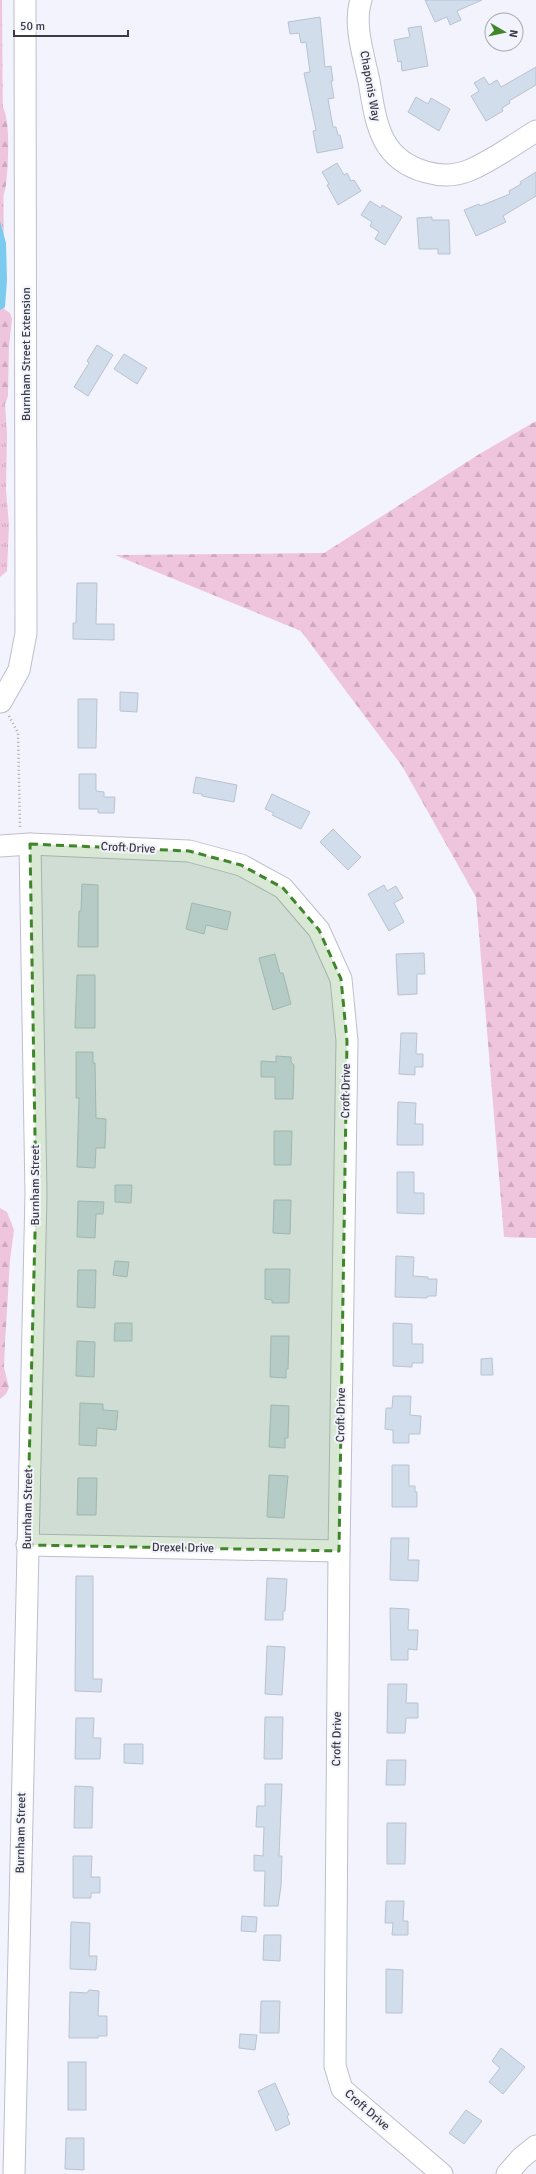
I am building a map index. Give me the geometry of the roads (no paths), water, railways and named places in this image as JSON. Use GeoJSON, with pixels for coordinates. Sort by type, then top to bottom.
{"type":"FeatureCollection","features":[{"type":"Feature","properties":{"kind":"street","name":"Burnham Street Extension"},"geometry":{"type":"LineString","coordinates":[[1,702],[19,670],[26,633],[25,0]]}},
{"type":"Feature","properties":{"kind":"street","name":"Chaponis Way"},"geometry":{"type":"LineString","coordinates":[[361,0],[359,25],[375,120],[385,144],[400,160],[418,170],[430,173],[455,174],[471,169],[536,131]]}},
{"type":"Feature","properties":{"kind":"street","name":"Croft Drive"},"geometry":{"type":"LineString","coordinates":[[0,846],[30,844],[189,851],[241,864],[283,888],[319,930],[341,979],[347,1040],[339,1551],[335,2066],[342,2089],[442,2174]]}},
{"type":"Feature","properties":{"kind":"street","name":"Burnham Street"},"geometry":{"type":"LineString","coordinates":[[14,2174],[36,1194],[30,844]]}},
{"type":"Feature","properties":{"kind":"street","name":"Drexel Drive"},"geometry":{"type":"LineString","coordinates":[[28,1545],[339,1551]]}},
{"type":"Feature","properties":{"kind":"street"},"geometry":{"type":"LineString","coordinates":[[507,2174],[521,2158],[536,2146]]}},
{"type":"Feature","properties":{"kind":"water"},"geometry":{"type":"Polygon","coordinates":[[[0,221],[6,243],[7,280],[5,307],[0,310],[0,221]]]}}]}
